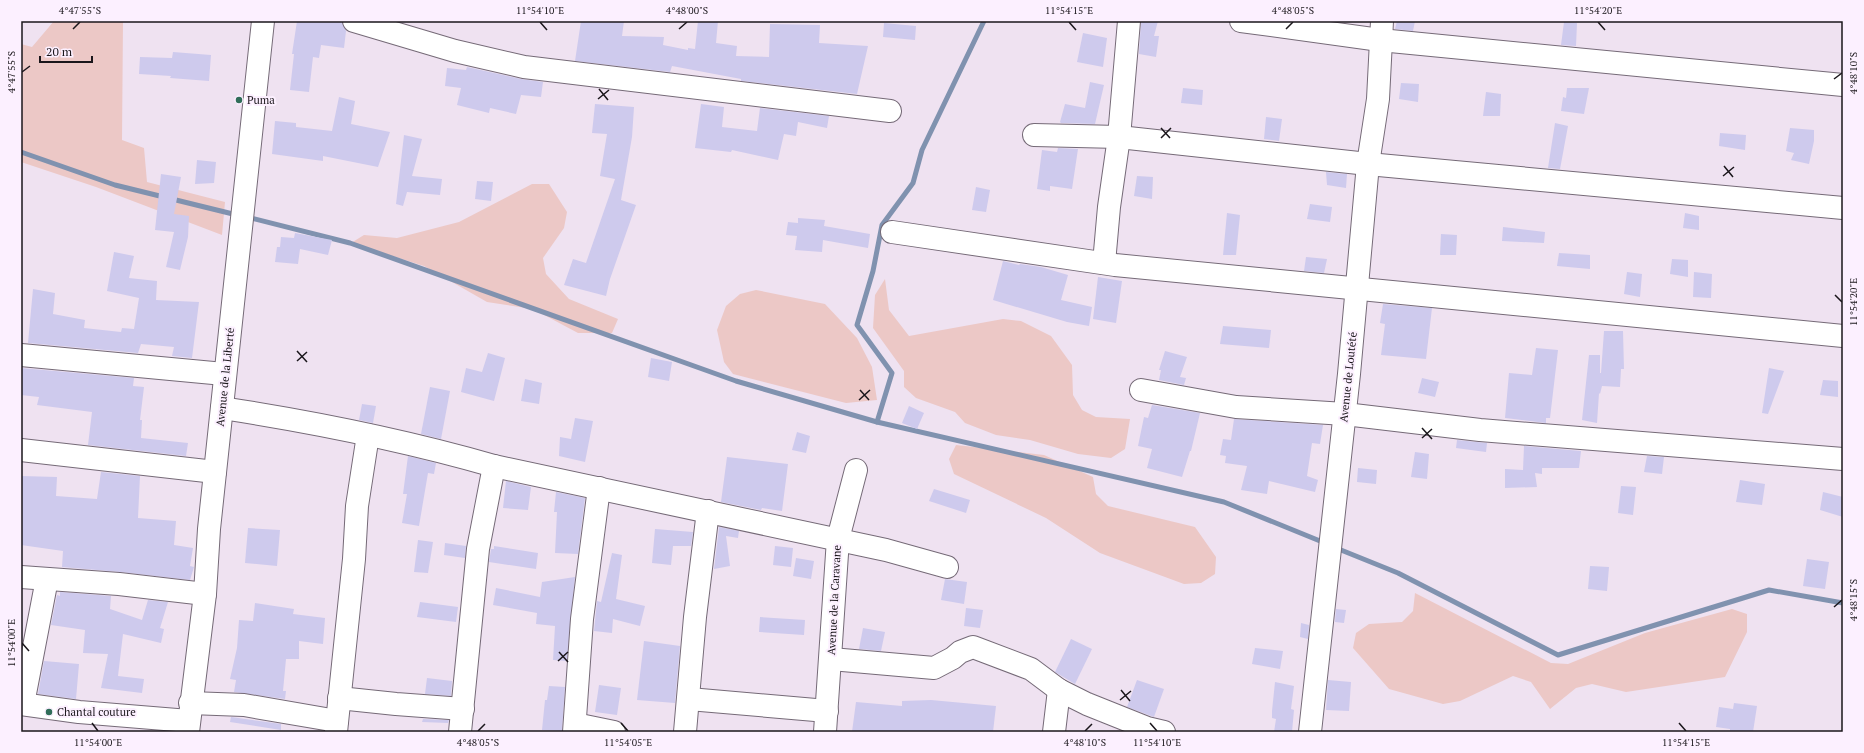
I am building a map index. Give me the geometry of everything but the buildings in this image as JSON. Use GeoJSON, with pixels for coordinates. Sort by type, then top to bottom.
{"type":"FeatureCollection","features":[{"type":"Feature","properties":{"kind":"street","name":"Avenue de la Liberté"},"geometry":{"type":"LineString","coordinates":[[189,719],[199,651],[224,374],[263,21]]}},
{"type":"Feature","properties":{"kind":"street"},"geometry":{"type":"LineString","coordinates":[[354,21],[455,51],[524,67],[890,111]]}},
{"type":"Feature","properties":{"kind":"street"},"geometry":{"type":"LineString","coordinates":[[1104,263],[1109,207],[1119,137],[1129,21]]}},
{"type":"Feature","properties":{"kind":"street"},"geometry":{"type":"LineString","coordinates":[[1241,21],[1381,31],[1843,85]]}},
{"type":"Feature","properties":{"kind":"street","name":"Avenue de Loutété"},"geometry":{"type":"LineString","coordinates":[[1310,732],[1345,414],[1368,164],[1378,99],[1381,31]]}},
{"type":"Feature","properties":{"kind":"street"},"geometry":{"type":"LineString","coordinates":[[1034,135],[1119,137],[1368,164],[1843,208]]}},
{"type":"Feature","properties":{"kind":"street"},"geometry":{"type":"LineString","coordinates":[[892,232],[1104,263],[1843,336]]}},
{"type":"Feature","properties":{"kind":"street"},"geometry":{"type":"LineString","coordinates":[[21,355],[224,374]]}},
{"type":"Feature","properties":{"kind":"street"},"geometry":{"type":"LineString","coordinates":[[1141,390],[1236,406],[1345,414],[1480,430],[1843,459]]}},
{"type":"Feature","properties":{"kind":"street"},"geometry":{"type":"LineString","coordinates":[[222,408],[290,419],[441,451],[494,466],[886,550],[947,567]]}},
{"type":"Feature","properties":{"kind":"street"},"geometry":{"type":"LineString","coordinates":[[47,579],[22,704],[79,712],[189,719],[244,705],[336,727],[354,559],[357,506],[368,435]]}},
{"type":"Feature","properties":{"kind":"street"},"geometry":{"type":"LineString","coordinates":[[21,450],[215,472]]}},
{"type":"Feature","properties":{"kind":"street"},"geometry":{"type":"LineString","coordinates":[[460,732],[478,549],[494,466]]}},
{"type":"Feature","properties":{"kind":"street","name":"Avenue de la Caravane"},"geometry":{"type":"LineString","coordinates":[[826,722],[838,539],[856,470]]}},
{"type":"Feature","properties":{"kind":"street"},"geometry":{"type":"LineString","coordinates":[[599,488],[582,619],[575,728],[614,732]]}},
{"type":"Feature","properties":{"kind":"street"},"geometry":{"type":"LineString","coordinates":[[685,732],[695,617],[708,511]]}},
{"type":"Feature","properties":{"kind":"street"},"geometry":{"type":"LineString","coordinates":[[21,577],[120,584],[205,594]]}},
{"type":"Feature","properties":{"kind":"street"},"geometry":{"type":"LineString","coordinates":[[831,659],[934,668],[953,658],[960,652],[973,648],[1031,669],[1059,690],[1153,730]]}},
{"type":"Feature","properties":{"kind":"street"},"geometry":{"type":"LineString","coordinates":[[1054,732],[1059,690]]}},
{"type":"Feature","properties":{"kind":"street"},"geometry":{"type":"LineString","coordinates":[[339,698],[463,709]]}},
{"type":"Feature","properties":{"kind":"street"},"geometry":{"type":"LineString","coordinates":[[689,699],[826,722]]}},
{"type":"Feature","properties":{"kind":"shaded area"},"geometry":{"type":"Polygon","coordinates":[[[54,21],[123,21],[122,140],[144,148],[147,182],[225,202],[222,235],[96,187],[21,162],[21,44],[32,47],[54,21]]]}},
{"type":"Feature","properties":{"kind":"shaded area"},"geometry":{"type":"Polygon","coordinates":[[[532,184],[549,184],[567,212],[564,228],[543,258],[546,274],[569,299],[618,319],[612,333],[578,333],[533,309],[487,302],[424,266],[351,243],[364,235],[397,238],[459,222],[532,184]]]}},
{"type":"Feature","properties":{"kind":"shaded area"},"geometry":{"type":"Polygon","coordinates":[[[885,279],[889,310],[909,336],[1003,319],[1021,321],[1051,336],[1072,365],[1073,395],[1082,410],[1096,417],[1130,419],[1125,449],[1111,458],[1078,454],[1030,440],[996,435],[965,423],[955,412],[916,398],[904,387],[904,371],[873,328],[875,295],[885,279]]]}},
{"type":"Feature","properties":{"kind":"shaded area"},"geometry":{"type":"Polygon","coordinates":[[[756,290],[825,304],[857,338],[872,367],[877,400],[846,403],[733,374],[724,362],[717,330],[726,306],[740,294],[756,290]]]}},
{"type":"Feature","properties":{"kind":"shaded area"},"geometry":{"type":"Polygon","coordinates":[[[956,445],[1044,455],[1093,477],[1096,494],[1108,506],[1195,527],[1216,557],[1215,574],[1201,583],[1184,584],[1100,553],[1046,518],[954,474],[949,459],[956,445]]]}},
{"type":"Feature","properties":{"kind":"shaded area"},"geometry":{"type":"Polygon","coordinates":[[[1415,593],[1551,663],[1568,664],[1645,633],[1732,609],[1747,614],[1747,632],[1725,677],[1626,692],[1592,684],[1576,688],[1550,709],[1531,682],[1513,676],[1460,701],[1443,704],[1389,689],[1353,648],[1356,633],[1369,624],[1402,622],[1413,611],[1415,593]]]}},
{"type":"Feature","properties":{"kind":"waterway"},"geometry":{"type":"LineString","coordinates":[[877,422],[892,373],[857,325],[873,271],[882,225],[913,183],[922,150],[984,21]]}},
{"type":"Feature","properties":{"kind":"waterway"},"geometry":{"type":"LineString","coordinates":[[21,152],[115,185],[237,215]]}},
{"type":"Feature","properties":{"kind":"waterway"},"geometry":{"type":"LineString","coordinates":[[247,217],[350,243],[736,381],[877,422],[1224,502],[1325,543]]}},
{"type":"Feature","properties":{"kind":"waterway"},"geometry":{"type":"LineString","coordinates":[[1336,548],[1398,573],[1558,655],[1769,590],[1843,603]]}},
{"type":"Feature","properties":{"kind":"place","name":"Puma"},"geometry":{"type":"Point","coordinates":[239,100]}},
{"type":"Feature","properties":{"kind":"place","name":"Chantal couture"},"geometry":{"type":"Point","coordinates":[49,712]}}]}
